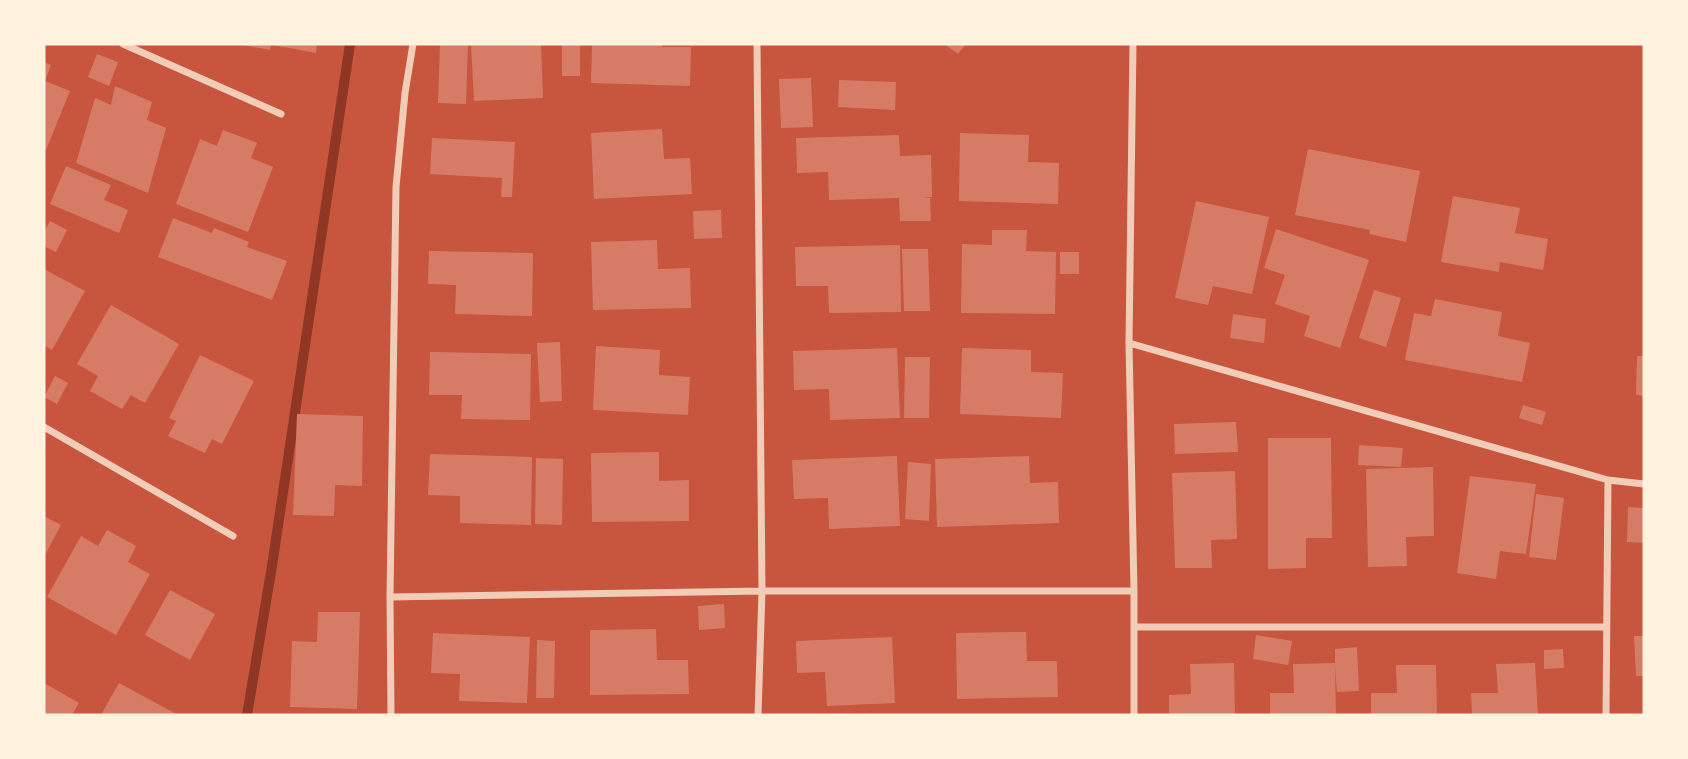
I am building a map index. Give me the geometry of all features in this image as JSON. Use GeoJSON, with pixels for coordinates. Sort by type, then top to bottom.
{"type":"FeatureCollection","features":[{"type":"Feature","properties":{"kind":"street"},"geometry":{"type":"LineString","coordinates":[[123,44],[140,47],[281,114]]}},
{"type":"Feature","properties":{"kind":"street"},"geometry":{"type":"LineString","coordinates":[[391,715],[390,597],[396,187],[405,93],[413,44]]}},
{"type":"Feature","properties":{"kind":"street"},"geometry":{"type":"LineString","coordinates":[[757,44],[762,591],[758,715]]}},
{"type":"Feature","properties":{"kind":"street"},"geometry":{"type":"LineString","coordinates":[[1133,44],[1129,343],[1134,715]]}},
{"type":"Feature","properties":{"kind":"street"},"geometry":{"type":"LineString","coordinates":[[1129,343],[1608,480],[1644,484]]}},
{"type":"Feature","properties":{"kind":"street"},"geometry":{"type":"LineString","coordinates":[[44,426],[233,536]]}},
{"type":"Feature","properties":{"kind":"street"},"geometry":{"type":"LineString","coordinates":[[1606,715],[1608,480]]}},
{"type":"Feature","properties":{"kind":"street"},"geometry":{"type":"LineString","coordinates":[[390,597],[762,591],[1134,591]]}},
{"type":"Feature","properties":{"kind":"street"},"geometry":{"type":"LineString","coordinates":[[1134,627],[1606,627]]}},
{"type":"Feature","properties":{"kind":"building"},"geometry":{"type":"Polygon","coordinates":[[[243,44],[271,44],[270,50],[243,44]]]}},
{"type":"Feature","properties":{"kind":"building"},"geometry":{"type":"Polygon","coordinates":[[[273,44],[317,44],[316,53],[273,44]]]}},
{"type":"Feature","properties":{"kind":"building"},"geometry":{"type":"Polygon","coordinates":[[[440,44],[468,44],[466,104],[438,103],[440,44]]]}},
{"type":"Feature","properties":{"kind":"building"},"geometry":{"type":"Polygon","coordinates":[[[471,44],[541,44],[543,98],[474,101],[471,44]]]}},
{"type":"Feature","properties":{"kind":"building"},"geometry":{"type":"Polygon","coordinates":[[[562,44],[580,44],[580,76],[562,76],[562,44]]]}},
{"type":"Feature","properties":{"kind":"building"},"geometry":{"type":"Polygon","coordinates":[[[592,44],[662,44],[662,47],[691,47],[690,86],[591,83],[592,44]]]}},
{"type":"Feature","properties":{"kind":"building"},"geometry":{"type":"Polygon","coordinates":[[[944,44],[966,44],[958,54],[944,44]]]}},
{"type":"Feature","properties":{"kind":"building"},"geometry":{"type":"Polygon","coordinates":[[[97,54],[118,62],[109,86],[88,77],[97,54]]]}},
{"type":"Feature","properties":{"kind":"building"},"geometry":{"type":"Polygon","coordinates":[[[44,62],[51,65],[45,81],[70,91],[46,150],[44,150],[44,62]]]}},
{"type":"Feature","properties":{"kind":"building"},"geometry":{"type":"Polygon","coordinates":[[[811,78],[813,127],[781,128],[779,79],[811,78]]]}},
{"type":"Feature","properties":{"kind":"building"},"geometry":{"type":"Polygon","coordinates":[[[839,80],[896,82],[895,110],[838,107],[839,80]]]}},
{"type":"Feature","properties":{"kind":"building"},"geometry":{"type":"Polygon","coordinates":[[[115,86],[152,102],[147,120],[166,128],[148,193],[76,163],[95,98],[111,105],[115,86]]]}},
{"type":"Feature","properties":{"kind":"building"},"geometry":{"type":"Polygon","coordinates":[[[662,129],[664,159],[690,158],[692,194],[594,199],[591,133],[662,129]]]}},
{"type":"Feature","properties":{"kind":"building"},"geometry":{"type":"Polygon","coordinates":[[[223,130],[257,143],[251,158],[273,167],[248,232],[176,204],[200,139],[217,146],[223,130]]]}},
{"type":"Feature","properties":{"kind":"building"},"geometry":{"type":"Polygon","coordinates":[[[960,133],[1029,135],[1028,162],[1059,163],[1058,204],[959,201],[960,133]]]}},
{"type":"Feature","properties":{"kind":"building"},"geometry":{"type":"Polygon","coordinates":[[[899,135],[900,156],[931,155],[932,197],[923,197],[930,198],[931,221],[900,221],[899,198],[829,200],[828,172],[797,173],[796,138],[899,135]]]}},
{"type":"Feature","properties":{"kind":"building"},"geometry":{"type":"Polygon","coordinates":[[[432,138],[515,142],[512,197],[501,197],[502,178],[430,174],[432,138]]]}},
{"type":"Feature","properties":{"kind":"building"},"geometry":{"type":"Polygon","coordinates":[[[1308,149],[1420,171],[1406,242],[1369,234],[1370,230],[1295,215],[1308,149]]]}},
{"type":"Feature","properties":{"kind":"building"},"geometry":{"type":"Polygon","coordinates":[[[66,166],[111,185],[104,200],[128,210],[119,233],[50,204],[66,166]]]}},
{"type":"Feature","properties":{"kind":"building"},"geometry":{"type":"Polygon","coordinates":[[[1453,196],[1520,208],[1515,233],[1548,239],[1543,270],[1500,262],[1499,272],[1441,262],[1453,196]]]}},
{"type":"Feature","properties":{"kind":"building"},"geometry":{"type":"Polygon","coordinates":[[[1196,201],[1269,217],[1252,294],[1213,286],[1208,305],[1175,298],[1196,201]]]}},
{"type":"Feature","properties":{"kind":"building"},"geometry":{"type":"Polygon","coordinates":[[[721,210],[722,238],[694,239],[693,211],[721,210]]]}},
{"type":"Feature","properties":{"kind":"building"},"geometry":{"type":"Polygon","coordinates":[[[173,218],[212,233],[214,228],[249,242],[247,247],[287,261],[272,300],[158,257],[173,218]]]}},
{"type":"Feature","properties":{"kind":"building"},"geometry":{"type":"Polygon","coordinates":[[[50,221],[67,230],[56,252],[44,246],[44,232],[50,221]]]}},
{"type":"Feature","properties":{"kind":"building"},"geometry":{"type":"Polygon","coordinates":[[[1276,229],[1369,260],[1340,348],[1304,336],[1310,316],[1275,304],[1285,275],[1264,268],[1276,229]]]}},
{"type":"Feature","properties":{"kind":"building"},"geometry":{"type":"Polygon","coordinates":[[[992,230],[1027,230],[1026,251],[1056,252],[1055,314],[961,313],[962,244],[992,245],[992,230]]]}},
{"type":"Feature","properties":{"kind":"building"},"geometry":{"type":"Polygon","coordinates":[[[657,240],[658,269],[690,268],[691,308],[593,310],[591,242],[657,240]]]}},
{"type":"Feature","properties":{"kind":"building"},"geometry":{"type":"Polygon","coordinates":[[[900,245],[901,312],[829,313],[828,286],[796,286],[795,247],[900,245]]]}},
{"type":"Feature","properties":{"kind":"building"},"geometry":{"type":"Polygon","coordinates":[[[902,249],[928,249],[930,311],[904,311],[902,249]]]}},
{"type":"Feature","properties":{"kind":"building"},"geometry":{"type":"Polygon","coordinates":[[[429,251],[533,253],[532,316],[455,314],[456,285],[428,284],[429,251]]]}},
{"type":"Feature","properties":{"kind":"building"},"geometry":{"type":"Polygon","coordinates":[[[1060,252],[1079,252],[1079,274],[1060,274],[1060,252]]]}},
{"type":"Feature","properties":{"kind":"building"},"geometry":{"type":"Polygon","coordinates":[[[44,269],[85,291],[52,350],[44,345],[44,269]]]}},
{"type":"Feature","properties":{"kind":"building"},"geometry":{"type":"Polygon","coordinates":[[[1374,290],[1401,298],[1386,347],[1359,338],[1374,290]]]}},
{"type":"Feature","properties":{"kind":"building"},"geometry":{"type":"Polygon","coordinates":[[[1435,299],[1502,312],[1498,336],[1530,343],[1522,382],[1405,360],[1414,313],[1431,316],[1435,299]]]}},
{"type":"Feature","properties":{"kind":"building"},"geometry":{"type":"Polygon","coordinates":[[[111,305],[179,344],[145,403],[131,395],[122,409],[90,391],[98,376],[77,364],[111,305]]]}},
{"type":"Feature","properties":{"kind":"building"},"geometry":{"type":"Polygon","coordinates":[[[1233,314],[1266,319],[1264,343],[1230,338],[1233,314]]]}},
{"type":"Feature","properties":{"kind":"building"},"geometry":{"type":"Polygon","coordinates":[[[560,342],[562,401],[540,402],[537,343],[560,342]]]}},
{"type":"Feature","properties":{"kind":"building"},"geometry":{"type":"Polygon","coordinates":[[[596,346],[660,350],[659,375],[690,377],[688,415],[593,410],[596,346]]]}},
{"type":"Feature","properties":{"kind":"building"},"geometry":{"type":"Polygon","coordinates":[[[897,348],[900,418],[830,420],[829,389],[794,390],[793,351],[897,348]]]}},
{"type":"Feature","properties":{"kind":"building"},"geometry":{"type":"Polygon","coordinates":[[[962,348],[1031,350],[1031,372],[1063,373],[1061,418],[960,414],[962,348]]]}},
{"type":"Feature","properties":{"kind":"building"},"geometry":{"type":"Polygon","coordinates":[[[430,352],[531,354],[530,420],[461,419],[462,395],[429,395],[430,352]]]}},
{"type":"Feature","properties":{"kind":"building"},"geometry":{"type":"Polygon","coordinates":[[[200,355],[254,381],[222,444],[212,439],[205,453],[168,436],[176,421],[169,418],[200,355]]]}},
{"type":"Feature","properties":{"kind":"building"},"geometry":{"type":"Polygon","coordinates":[[[1637,356],[1644,356],[1644,396],[1636,395],[1637,356]]]}},
{"type":"Feature","properties":{"kind":"building"},"geometry":{"type":"Polygon","coordinates":[[[905,357],[930,357],[929,418],[904,418],[905,357]]]}},
{"type":"Feature","properties":{"kind":"building"},"geometry":{"type":"Polygon","coordinates":[[[55,376],[68,383],[57,404],[44,397],[55,376]]]}},
{"type":"Feature","properties":{"kind":"building"},"geometry":{"type":"Polygon","coordinates":[[[1523,405],[1546,412],[1542,425],[1519,418],[1523,405]]]}},
{"type":"Feature","properties":{"kind":"building"},"geometry":{"type":"Polygon","coordinates":[[[297,414],[363,416],[362,486],[335,485],[334,516],[293,515],[297,414]]]}},
{"type":"Feature","properties":{"kind":"building"},"geometry":{"type":"Polygon","coordinates":[[[1236,422],[1238,452],[1175,454],[1174,424],[1236,422]]]}},
{"type":"Feature","properties":{"kind":"building"},"geometry":{"type":"Polygon","coordinates":[[[1268,438],[1331,438],[1332,538],[1306,538],[1306,568],[1268,569],[1268,438]]]}},
{"type":"Feature","properties":{"kind":"building"},"geometry":{"type":"Polygon","coordinates":[[[1359,445],[1403,448],[1401,467],[1358,465],[1359,445]]]}},
{"type":"Feature","properties":{"kind":"building"},"geometry":{"type":"Polygon","coordinates":[[[659,452],[659,481],[689,480],[689,521],[592,522],[591,453],[659,452]]]}},
{"type":"Feature","properties":{"kind":"building"},"geometry":{"type":"Polygon","coordinates":[[[430,454],[532,457],[531,525],[460,523],[460,496],[428,495],[430,454]]]}},
{"type":"Feature","properties":{"kind":"building"},"geometry":{"type":"Polygon","coordinates":[[[897,456],[900,526],[829,529],[828,498],[794,499],[792,460],[897,456]]]}},
{"type":"Feature","properties":{"kind":"building"},"geometry":{"type":"Polygon","coordinates":[[[1029,456],[1030,483],[1058,482],[1059,523],[937,527],[935,459],[1029,456]]]}},
{"type":"Feature","properties":{"kind":"building"},"geometry":{"type":"Polygon","coordinates":[[[536,458],[563,459],[562,525],[535,524],[536,458]]]}},
{"type":"Feature","properties":{"kind":"building"},"geometry":{"type":"Polygon","coordinates":[[[908,462],[931,464],[929,521],[905,519],[908,462]]]}},
{"type":"Feature","properties":{"kind":"building"},"geometry":{"type":"Polygon","coordinates":[[[1433,467],[1434,536],[1406,537],[1407,566],[1368,567],[1366,469],[1433,467]]]}},
{"type":"Feature","properties":{"kind":"building"},"geometry":{"type":"Polygon","coordinates":[[[1235,471],[1237,539],[1211,540],[1212,568],[1175,568],[1172,473],[1235,471]]]}},
{"type":"Feature","properties":{"kind":"building"},"geometry":{"type":"Polygon","coordinates":[[[1470,476],[1536,484],[1526,554],[1500,551],[1496,579],[1457,573],[1470,476]]]}},
{"type":"Feature","properties":{"kind":"building"},"geometry":{"type":"Polygon","coordinates":[[[1536,494],[1564,498],[1556,560],[1529,557],[1536,494]]]}},
{"type":"Feature","properties":{"kind":"building"},"geometry":{"type":"Polygon","coordinates":[[[1628,507],[1644,508],[1644,543],[1627,542],[1628,507]]]}},
{"type":"Feature","properties":{"kind":"building"},"geometry":{"type":"Polygon","coordinates":[[[44,516],[61,525],[44,557],[44,516]]]}},
{"type":"Feature","properties":{"kind":"building"},"geometry":{"type":"Polygon","coordinates":[[[107,530],[136,546],[128,562],[150,574],[116,635],[47,597],[81,536],[98,546],[107,530]]]}},
{"type":"Feature","properties":{"kind":"building"},"geometry":{"type":"Polygon","coordinates":[[[170,590],[215,614],[190,660],[145,635],[170,590]]]}},
{"type":"Feature","properties":{"kind":"building"},"geometry":{"type":"Polygon","coordinates":[[[724,604],[725,628],[699,630],[698,606],[724,604]]]}},
{"type":"Feature","properties":{"kind":"building"},"geometry":{"type":"Polygon","coordinates":[[[318,612],[360,612],[357,709],[290,707],[292,641],[317,642],[318,612]]]}},
{"type":"Feature","properties":{"kind":"building"},"geometry":{"type":"Polygon","coordinates":[[[656,629],[657,660],[688,660],[689,694],[590,695],[590,630],[656,629]]]}},
{"type":"Feature","properties":{"kind":"building"},"geometry":{"type":"Polygon","coordinates":[[[1026,632],[1027,661],[1057,661],[1058,697],[957,699],[956,633],[1026,632]]]}},
{"type":"Feature","properties":{"kind":"building"},"geometry":{"type":"Polygon","coordinates":[[[433,633],[530,637],[527,703],[459,701],[460,674],[431,673],[433,633]]]}},
{"type":"Feature","properties":{"kind":"building"},"geometry":{"type":"Polygon","coordinates":[[[1256,635],[1292,641],[1288,665],[1253,659],[1256,635]]]}},
{"type":"Feature","properties":{"kind":"building"},"geometry":{"type":"Polygon","coordinates":[[[1634,636],[1644,636],[1644,676],[1636,676],[1634,636]]]}},
{"type":"Feature","properties":{"kind":"building"},"geometry":{"type":"Polygon","coordinates":[[[892,637],[895,703],[827,706],[825,672],[797,673],[796,641],[892,637]]]}},
{"type":"Feature","properties":{"kind":"building"},"geometry":{"type":"Polygon","coordinates":[[[537,640],[555,641],[554,698],[536,698],[537,640]]]}},
{"type":"Feature","properties":{"kind":"building"},"geometry":{"type":"Polygon","coordinates":[[[1357,647],[1359,691],[1337,692],[1335,666],[1336,715],[1270,715],[1270,693],[1294,693],[1293,664],[1335,663],[1335,649],[1357,647]]]}},
{"type":"Feature","properties":{"kind":"building"},"geometry":{"type":"Polygon","coordinates":[[[1563,649],[1564,668],[1544,669],[1544,650],[1563,649]]]}},
{"type":"Feature","properties":{"kind":"building"},"geometry":{"type":"Polygon","coordinates":[[[1234,663],[1235,715],[1169,715],[1169,695],[1191,694],[1190,664],[1234,663]]]}},
{"type":"Feature","properties":{"kind":"building"},"geometry":{"type":"Polygon","coordinates":[[[1535,663],[1538,715],[1472,715],[1471,693],[1498,693],[1496,664],[1535,663]]]}},
{"type":"Feature","properties":{"kind":"building"},"geometry":{"type":"Polygon","coordinates":[[[1396,665],[1436,665],[1437,715],[1371,715],[1371,693],[1397,693],[1396,665]]]}},
{"type":"Feature","properties":{"kind":"building"},"geometry":{"type":"Polygon","coordinates":[[[44,683],[79,703],[72,715],[44,715],[44,683]]]}},
{"type":"Feature","properties":{"kind":"building"},"geometry":{"type":"Polygon","coordinates":[[[119,683],[178,715],[102,713],[119,683]]]}},
{"type":"Feature","properties":{"kind":"waterway"},"geometry":{"type":"LineString","coordinates":[[247,715],[272,566],[350,44]]}}]}
